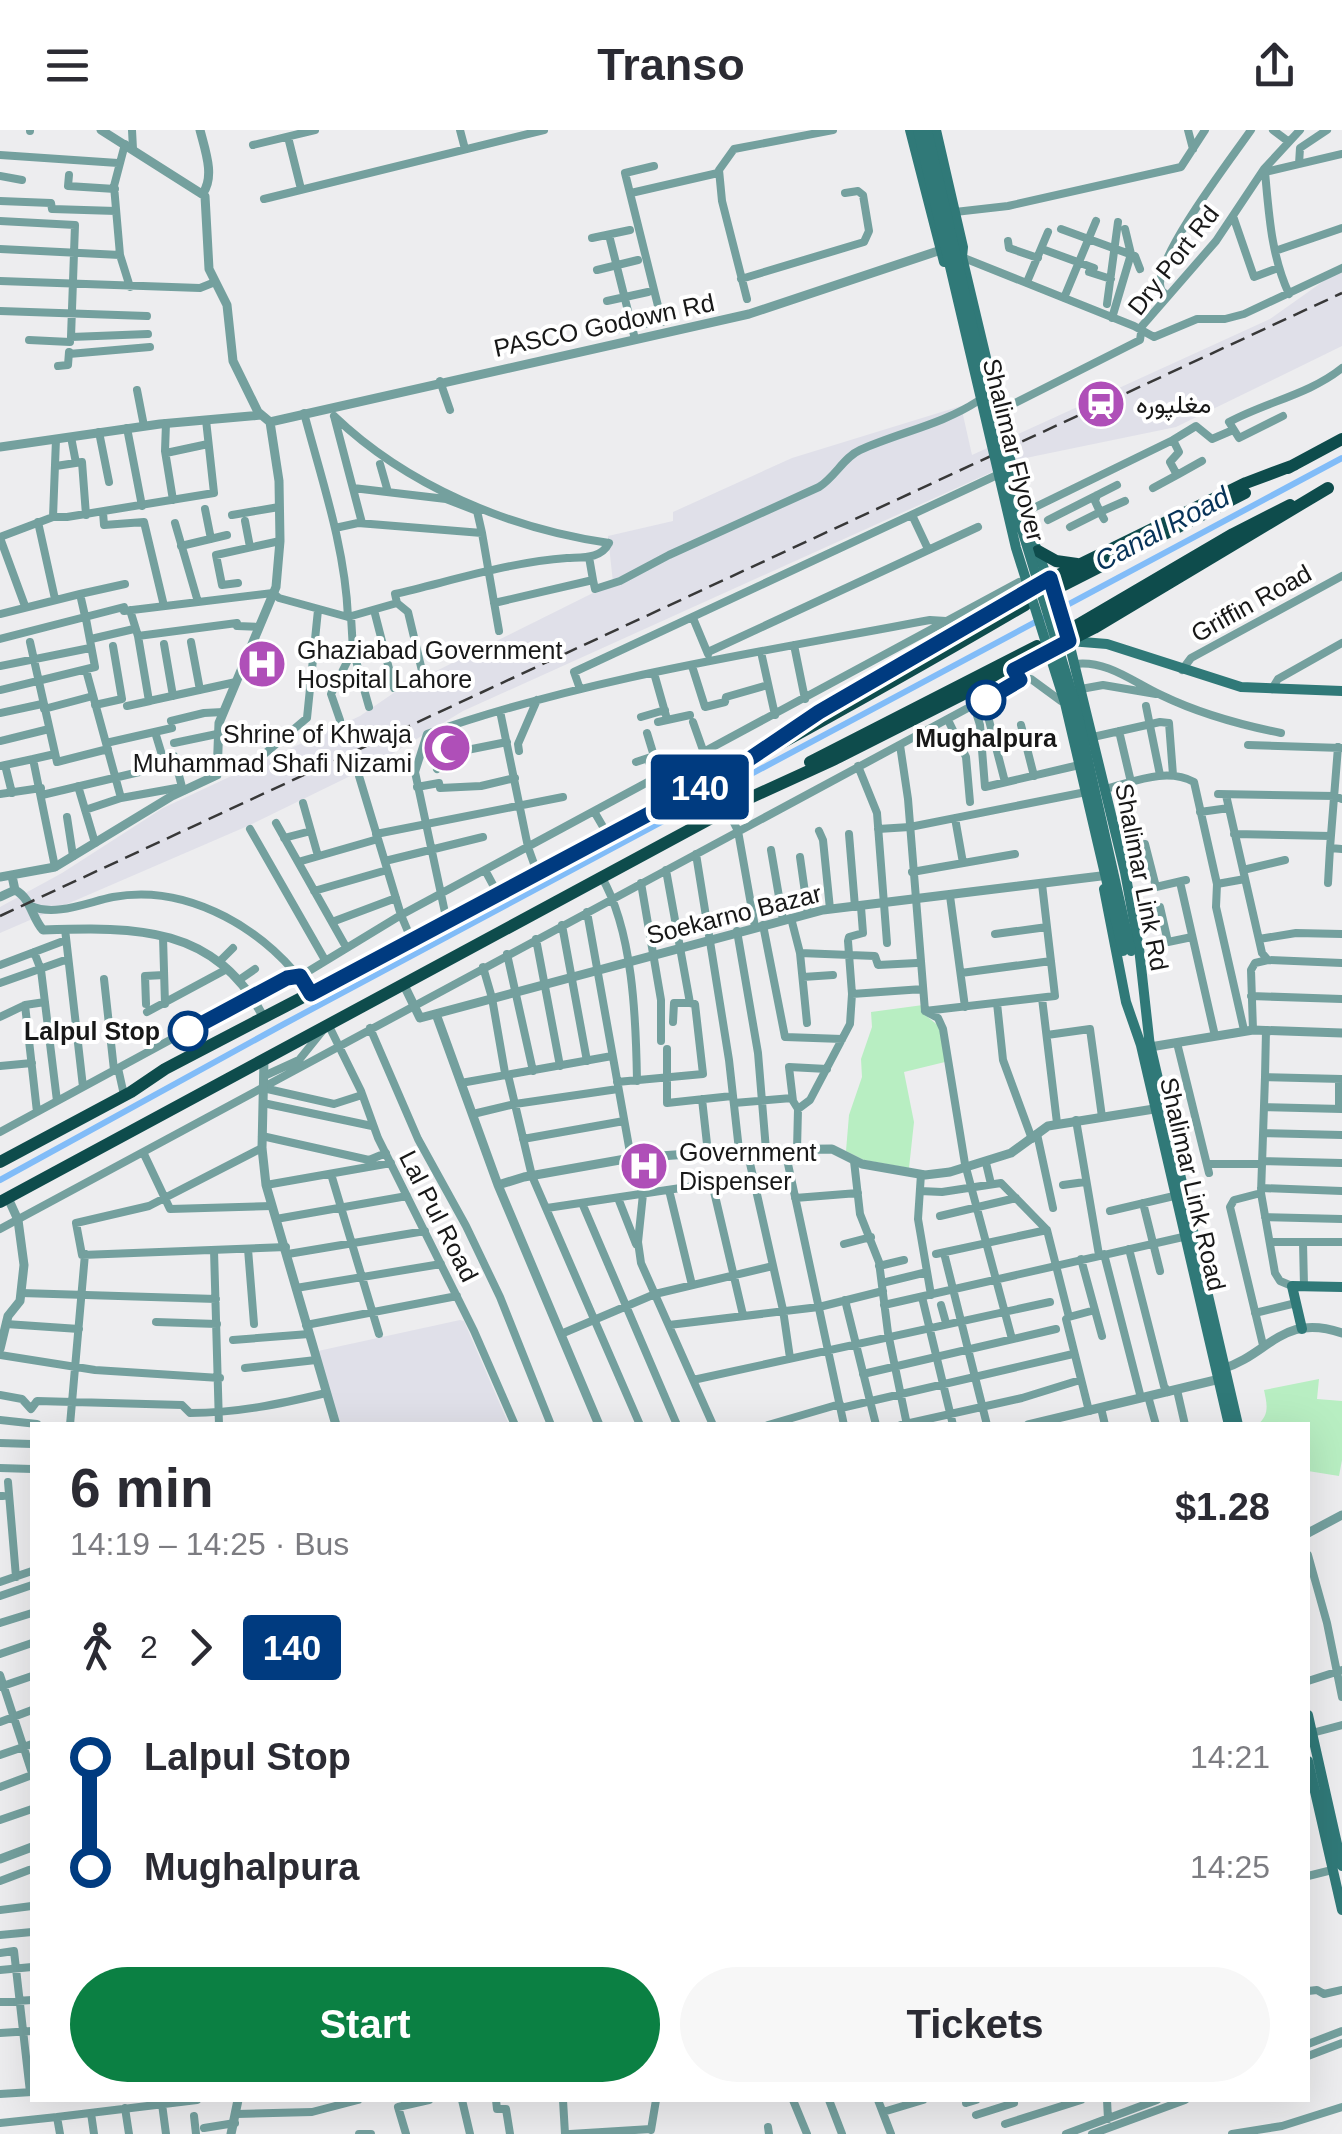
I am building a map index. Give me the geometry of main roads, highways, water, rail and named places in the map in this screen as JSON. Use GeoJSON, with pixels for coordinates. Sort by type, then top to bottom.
{"type":"FeatureCollection","features":[{"type":"Feature","properties":{"kind":"highway"},"geometry":{"type":"LineString","coordinates":[[1060,590],[1340,440]]}},
{"type":"Feature","properties":{"kind":"highway"},"geometry":{"type":"LineString","coordinates":[[1024,585],[1050,578],[1294,464]]}},
{"type":"Feature","properties":{"kind":"highway"},"geometry":{"type":"LineString","coordinates":[[4,1200],[502,933],[871,729],[1043,645],[1069,641],[1342,480]]}},
{"type":"Feature","properties":{"kind":"highway"},"geometry":{"type":"LineString","coordinates":[[1070,623],[1232,534],[1328,488]]}},
{"type":"Feature","properties":{"kind":"highway"},"geometry":{"type":"LineString","coordinates":[[1038,552],[1056,561],[1080,564]]}},
{"type":"Feature","properties":{"kind":"highway"},"geometry":{"type":"LineString","coordinates":[[0,1162],[124,1096],[164,1070],[739,766],[819,712],[1025,602],[1023,566]]}},
{"type":"Feature","properties":{"kind":"highway"},"geometry":{"type":"LineString","coordinates":[[743,801],[1017,675],[1043,645]]}},
{"type":"Feature","properties":{"kind":"main road"},"geometry":{"type":"LineString","coordinates":[[910,130],[992,462],[1023,566]]}},
{"type":"Feature","properties":{"kind":"main road","name":"Shalimar Flyover"},"geometry":{"type":"LineString","coordinates":[[918,130],[1012,530],[1066,702],[1127,951]]}},
{"type":"Feature","properties":{"kind":"main road","name":"Shalimar Flyover"},"geometry":{"type":"LineString","coordinates":[[927,130],[1012,497],[1075,704],[1127,951]]}},
{"type":"Feature","properties":{"kind":"main road","name":"Shalimar Link Rd"},"geometry":{"type":"LineString","coordinates":[[936,130],[1023,513],[1050,578],[1060,590],[1070,623],[1069,641],[1140,948],[1146,1047]]}},
{"type":"Feature","properties":{"kind":"main road"},"geometry":{"type":"LineString","coordinates":[[992,462],[1011,456]]}},
{"type":"Feature","properties":{"kind":"main road","name":"Shalimar Link Rd"},"geometry":{"type":"LineString","coordinates":[[1025,602],[1061,701],[1126,1002],[1146,1047]]}},
{"type":"Feature","properties":{"kind":"main road"},"geometry":{"type":"LineString","coordinates":[[1069,641],[1106,644],[1241,687],[1342,691]]}},
{"type":"Feature","properties":{"kind":"main road","name":"Shalimar Link Rd"},"geometry":{"type":"LineString","coordinates":[[1127,951],[1146,1047]]}},
{"type":"Feature","properties":{"kind":"main road","name":"Shalimar Link Road"},"geometry":{"type":"LineString","coordinates":[[1146,1047],[1154,1109],[1174,1196],[1237,1422]]}},
{"type":"Feature","properties":{"kind":"main road","name":"Shalimar Link Road"},"geometry":{"type":"LineString","coordinates":[[1146,1047],[1229,1422]]}},
{"type":"Feature","properties":{"kind":"main road"},"geometry":{"type":"LineString","coordinates":[[1302,1328],[1296,1303],[1298,1286],[1342,1286]]}},
{"type":"Feature","properties":{"kind":"main road"},"geometry":{"type":"LineString","coordinates":[[1310,1724],[1342,1910]]}},
{"type":"Feature","properties":{"kind":"main road"},"geometry":{"type":"LineString","coordinates":[[1310,1767],[1325,1815]]}},
{"type":"Feature","properties":{"kind":"waterway","name":"Canal Road"},"geometry":{"type":"LineString","coordinates":[[0,1180],[1342,458]]}},
{"type":"Feature","properties":{"kind":"railway"},"geometry":{"type":"LineString","coordinates":[[0,916],[1342,293]]}},
{"type":"Feature","properties":{"kind":"place","name":"مغلپورہ"},"geometry":{"type":"Point","coordinates":[1101,404]}},
{"type":"Feature","properties":{"kind":"place","name":"Ghaziabad Government Hospital Lahore"},"geometry":{"type":"Point","coordinates":[262,664]}},
{"type":"Feature","properties":{"kind":"place","name":"Mughalpura"},"geometry":{"type":"Point","coordinates":[986,700]}},
{"type":"Feature","properties":{"kind":"place","name":"Shrine of Khwaja Muhammad Shafi Nizami"},"geometry":{"type":"Point","coordinates":[447,748]}},
{"type":"Feature","properties":{"kind":"place","name":"Lalpul Stop"},"geometry":{"type":"Point","coordinates":[188,1031]}},
{"type":"Feature","properties":{"kind":"place","name":"Government Dispenser"},"geometry":{"type":"Point","coordinates":[644,1166]}}]}
